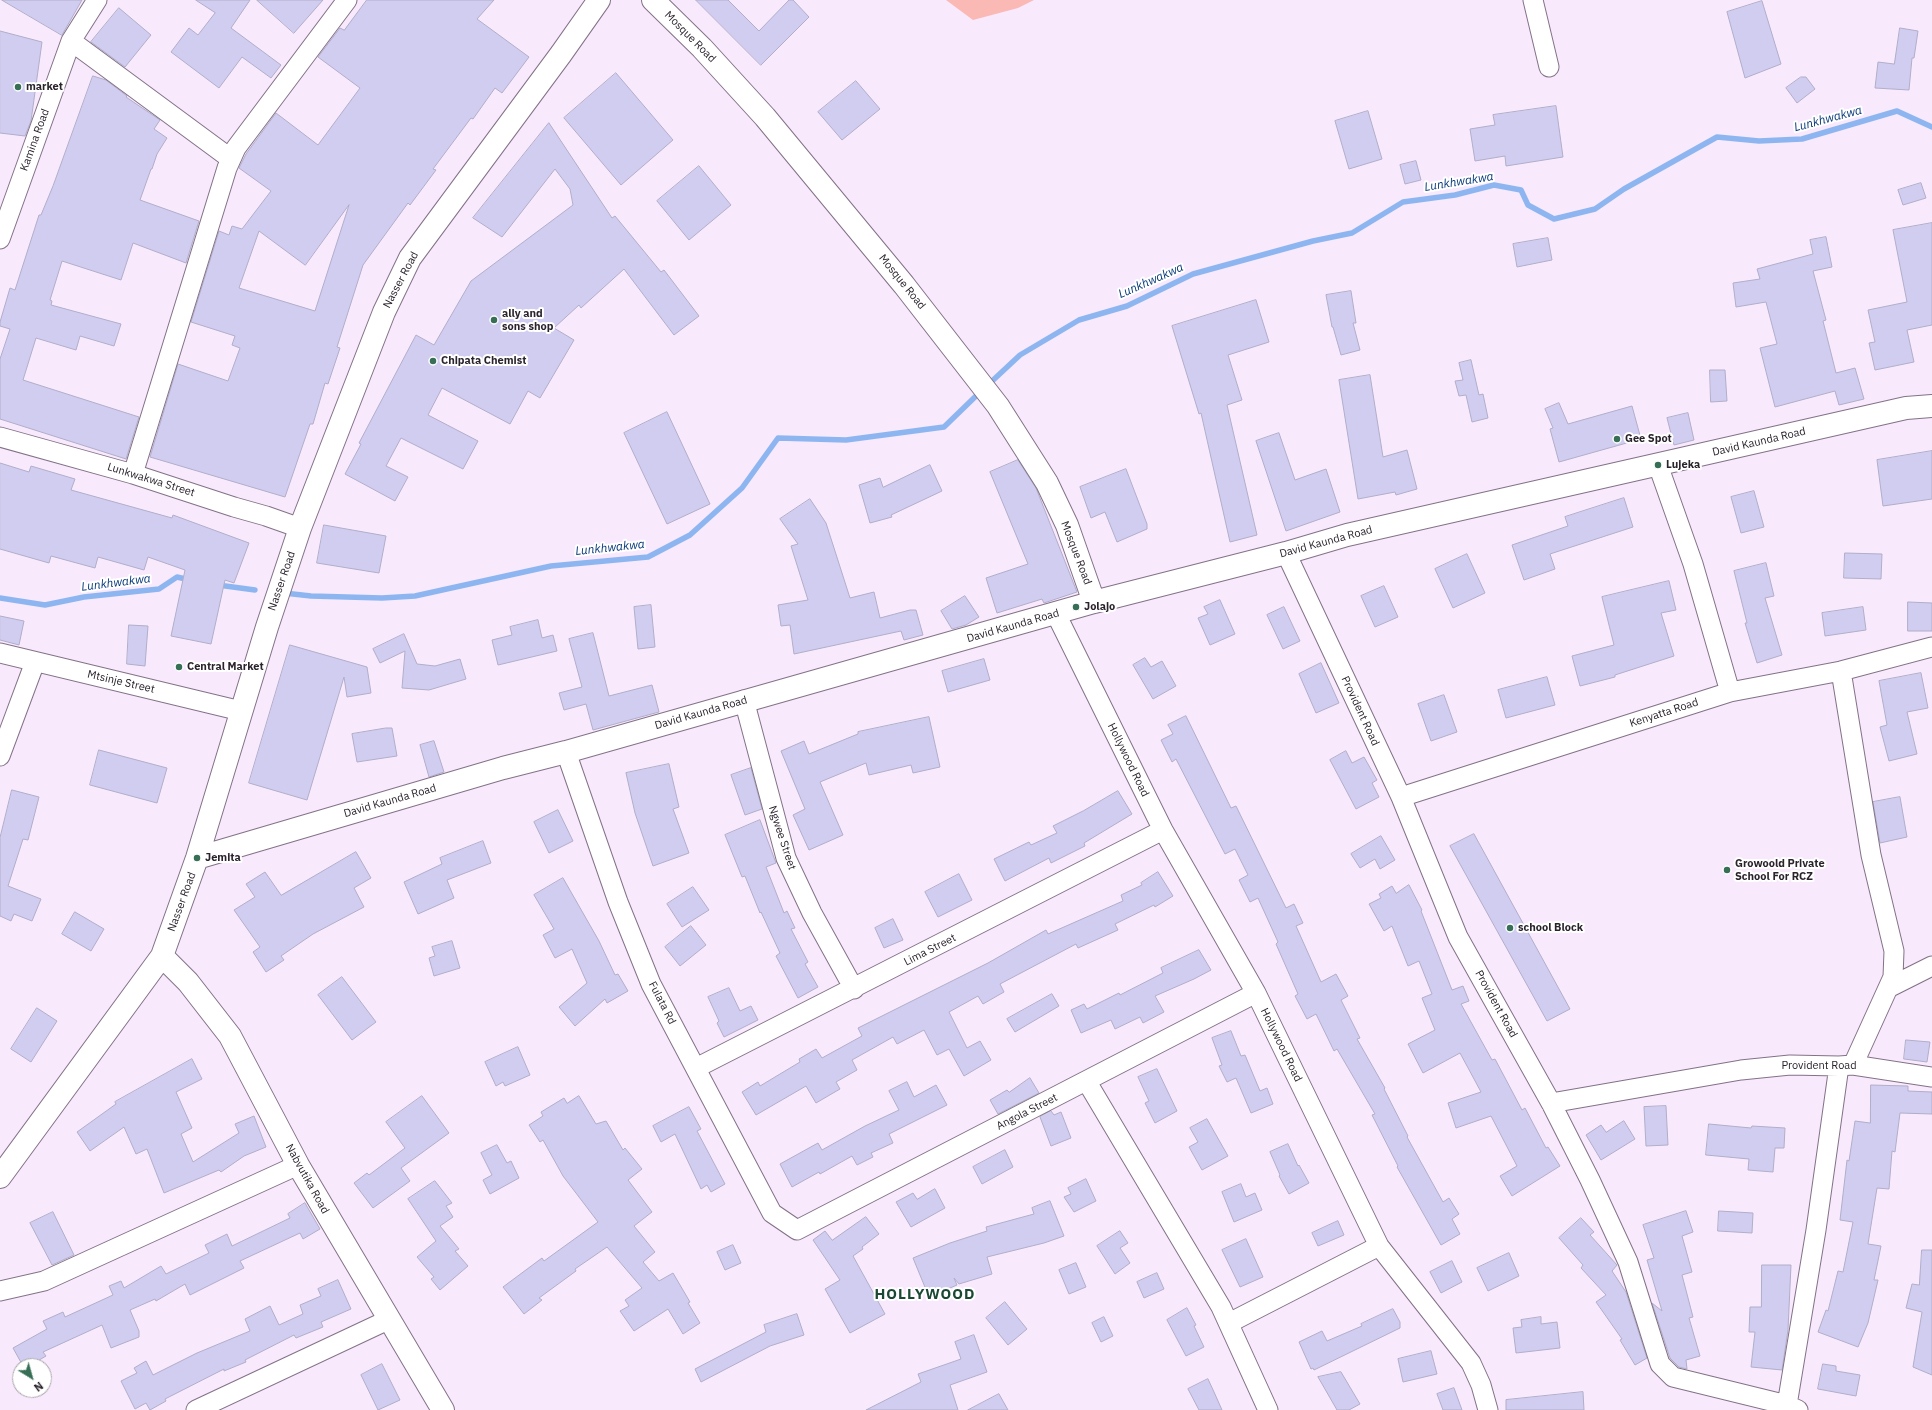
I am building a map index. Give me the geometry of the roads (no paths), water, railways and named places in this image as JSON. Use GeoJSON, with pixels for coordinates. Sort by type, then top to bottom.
{"type":"FeatureCollection","features":[{"type":"Feature","properties":{"kind":"street","name":"Kamina Road"},"geometry":{"type":"LineString","coordinates":[[0,239],[71,41],[97,0]]}},
{"type":"Feature","properties":{"kind":"street"},"geometry":{"type":"LineString","coordinates":[[134,474],[236,148],[347,0]]}},
{"type":"Feature","properties":{"kind":"street","name":"Nasser Road"},"geometry":{"type":"LineString","coordinates":[[0,1177],[162,956],[197,858],[267,627],[300,528],[384,312],[410,258],[561,54],[599,0]]}},
{"type":"Feature","properties":{"kind":"street","name":"Mosque Road"},"geometry":{"type":"LineString","coordinates":[[653,0],[702,48],[765,118],[904,284],[998,406],[1047,483],[1067,525],[1094,602]]}},
{"type":"Feature","properties":{"kind":"street"},"geometry":{"type":"LineString","coordinates":[[1533,0],[1549,67]]}},
{"type":"Feature","properties":{"kind":"street"},"geometry":{"type":"LineString","coordinates":[[71,41],[231,160]]}},
{"type":"Feature","properties":{"kind":"street","name":"David Kaunda Road"},"geometry":{"type":"LineString","coordinates":[[197,858],[503,768],[566,752],[744,700],[1056,614],[1094,602],[1286,553],[1347,535],[1906,408],[1932,406]]}},
{"type":"Feature","properties":{"kind":"street","name":"Lunkwakwa Street"},"geometry":{"type":"LineString","coordinates":[[0,437],[134,474],[300,528]]}},
{"type":"Feature","properties":{"kind":"street"},"geometry":{"type":"LineString","coordinates":[[1658,465],[1693,564],[1730,692]]}},
{"type":"Feature","properties":{"kind":"street","name":"Provident Road"},"geometry":{"type":"LineString","coordinates":[[1286,553],[1401,797],[1458,937],[1551,1103],[1741,1070],[1790,1065],[1846,1066],[1932,1077]]}},
{"type":"Feature","properties":{"kind":"street","name":"Hollywood Road"},"geometry":{"type":"LineString","coordinates":[[1056,614],[1162,830],[1256,993],[1378,1246],[1471,1363],[1481,1385],[1488,1410]]}},
{"type":"Feature","properties":{"kind":"street","name":"Kenyatta Road"},"geometry":{"type":"LineString","coordinates":[[1401,797],[1730,692],[1841,671],[1932,646]]}},
{"type":"Feature","properties":{"kind":"street","name":"Mtsinje Street"},"geometry":{"type":"LineString","coordinates":[[0,653],[241,711]]}},
{"type":"Feature","properties":{"kind":"street"},"geometry":{"type":"LineString","coordinates":[[0,756],[35,662]]}},
{"type":"Feature","properties":{"kind":"street"},"geometry":{"type":"LineString","coordinates":[[1551,1103],[1590,1180],[1628,1262],[1660,1364],[1673,1377],[1792,1408],[1816,1230],[1846,1066],[1893,977],[1894,951],[1870,855],[1841,671]]}},
{"type":"Feature","properties":{"kind":"street","name":"Ngwee Street"},"geometry":{"type":"LineString","coordinates":[[744,700],[786,858],[812,914],[854,989]]}},
{"type":"Feature","properties":{"kind":"street","name":"Fulata Rd"},"geometry":{"type":"LineString","coordinates":[[566,752],[618,902],[651,984],[772,1213],[797,1230]]}},
{"type":"Feature","properties":{"kind":"street","name":"Lima Street"},"geometry":{"type":"LineString","coordinates":[[696,1068],[854,989],[1162,830]]}},
{"type":"Feature","properties":{"kind":"street","name":"Nabvutika Road"},"geometry":{"type":"LineString","coordinates":[[162,956],[188,982],[230,1036],[298,1165],[443,1410]]}},
{"type":"Feature","properties":{"kind":"street"},"geometry":{"type":"LineString","coordinates":[[1888,988],[1932,966]]}},
{"type":"Feature","properties":{"kind":"street","name":"Angola Street"},"geometry":{"type":"LineString","coordinates":[[797,1230],[1087,1082],[1256,993]]}},
{"type":"Feature","properties":{"kind":"street"},"geometry":{"type":"LineString","coordinates":[[1087,1082],[1222,1307],[1268,1410]]}},
{"type":"Feature","properties":{"kind":"street"},"geometry":{"type":"LineString","coordinates":[[0,1291],[44,1281],[298,1165]]}},
{"type":"Feature","properties":{"kind":"street"},"geometry":{"type":"LineString","coordinates":[[1229,1323],[1378,1246]]}},
{"type":"Feature","properties":{"kind":"street"},"geometry":{"type":"LineString","coordinates":[[196,1410],[390,1319]]}},
{"type":"Feature","properties":{"kind":"waterway","name":"Lunkhwakwa"},"geometry":{"type":"LineString","coordinates":[[990,383],[1020,355],[1079,320],[1127,306],[1193,274],[1313,241],[1352,233],[1403,202],[1455,195],[1494,185],[1521,190],[1528,205],[1554,219],[1595,209],[1624,189],[1717,137],[1759,141],[1802,139],[1897,111],[1932,127]]}},
{"type":"Feature","properties":{"kind":"waterway","name":"Lunkhwakwa"},"geometry":{"type":"LineString","coordinates":[[284,593],[311,596],[382,598],[415,596],[551,566],[648,557],[690,535],[742,488],[778,438],[846,440],[944,427],[977,395]]}},
{"type":"Feature","properties":{"kind":"waterway","name":"Lunkhwakwa"},"geometry":{"type":"LineString","coordinates":[[0,598],[45,605],[84,597],[159,589],[177,577],[190,580]]}},
{"type":"Feature","properties":{"kind":"waterway","name":"Lunkhwakwa"},"geometry":{"type":"LineString","coordinates":[[218,585],[255,590]]}},
{"type":"Feature","properties":{"kind":"place","name":"market"},"geometry":{"type":"Point","coordinates":[18,87]}},
{"type":"Feature","properties":{"kind":"place","name":"ally and sons shop"},"geometry":{"type":"Point","coordinates":[494,320]}},
{"type":"Feature","properties":{"kind":"place","name":"Chipata Chemist"},"geometry":{"type":"Point","coordinates":[433,361]}},
{"type":"Feature","properties":{"kind":"place","name":"Gee Spot"},"geometry":{"type":"Point","coordinates":[1617,439]}},
{"type":"Feature","properties":{"kind":"place","name":"Lujeka"},"geometry":{"type":"Point","coordinates":[1658,465]}},
{"type":"Feature","properties":{"kind":"place","name":"Jolajo"},"geometry":{"type":"Point","coordinates":[1076,607]}},
{"type":"Feature","properties":{"kind":"place","name":"Central Market"},"geometry":{"type":"Point","coordinates":[179,667]}},
{"type":"Feature","properties":{"kind":"place","name":"Jemita"},"geometry":{"type":"Point","coordinates":[197,858]}},
{"type":"Feature","properties":{"kind":"place","name":"Growoold Private School For RCZ"},"geometry":{"type":"Point","coordinates":[1727,870]}},
{"type":"Feature","properties":{"kind":"place","name":"school Block"},"geometry":{"type":"Point","coordinates":[1510,928]}},
{"type":"Feature","properties":{"kind":"district","name":"HOLLYWOOD"},"geometry":{"type":"Point","coordinates":[925,1295]}}]}
